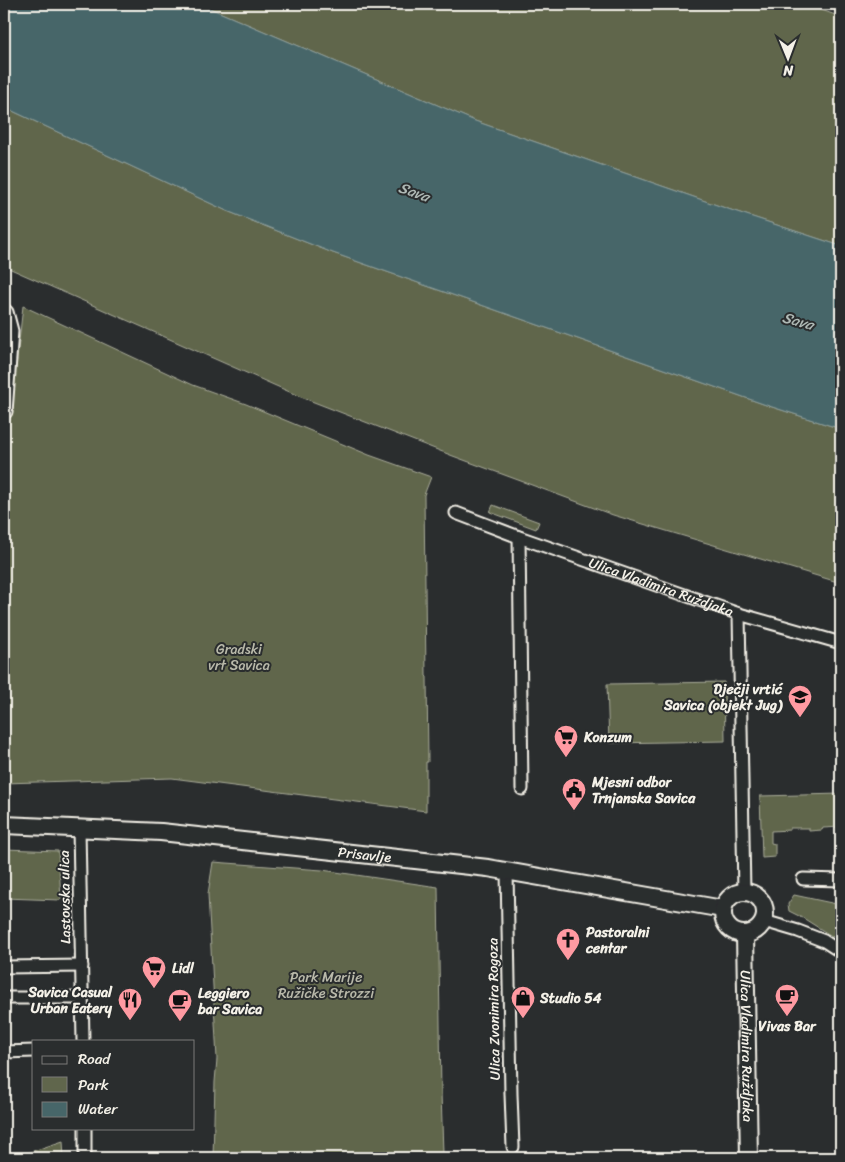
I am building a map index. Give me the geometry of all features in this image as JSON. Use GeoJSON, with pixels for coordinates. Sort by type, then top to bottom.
{"type":"FeatureCollection","features":[{"type":"Feature","properties":{"kind":"street"},"geometry":{"type":"LineString","coordinates":[[4,309],[7,312],[12,331],[6,412]]}},
{"type":"Feature","properties":{"kind":"street","name":"Ulica Vladimira Ruždjaka"},"geometry":{"type":"LineString","coordinates":[[456,513],[739,614],[744,892]]}},
{"type":"Feature","properties":{"kind":"street"},"geometry":{"type":"LineString","coordinates":[[519,536],[522,789]]}},
{"type":"Feature","properties":{"kind":"street"},"geometry":{"type":"LineString","coordinates":[[739,614],[841,643]]}},
{"type":"Feature","properties":{"kind":"street","name":"Prisavlje"},"geometry":{"type":"LineString","coordinates":[[4,825],[161,832],[488,868],[723,909]]}},
{"type":"Feature","properties":{"kind":"street","name":"Lastovska ulica"},"geometry":{"type":"LineString","coordinates":[[79,828],[83,1040]]}},
{"type":"Feature","properties":{"kind":"street","name":"Ulica Zvonimira Rogoza"},"geometry":{"type":"LineString","coordinates":[[507,871],[513,1147]]}},
{"type":"Feature","properties":{"kind":"street"},"geometry":{"type":"LineString","coordinates":[[803,879],[841,880]]}},
{"type":"Feature","properties":{"kind":"street"},"geometry":{"type":"LineString","coordinates":[[744,892],[757,896],[762,901],[765,914],[764,921],[757,930],[751,934],[744,935],[728,927],[723,916],[723,909],[730,897],[744,892]]}},
{"type":"Feature","properties":{"kind":"street"},"geometry":{"type":"LineString","coordinates":[[764,921],[824,941],[841,952]]}},
{"type":"Feature","properties":{"kind":"street","name":"Ulica Vladimira Ruždjaka"},"geometry":{"type":"LineString","coordinates":[[744,935],[749,1158]]}},
{"type":"Feature","properties":{"kind":"street"},"geometry":{"type":"LineString","coordinates":[[4,967],[82,966]]}},
{"type":"Feature","properties":{"kind":"street"},"geometry":{"type":"LineString","coordinates":[[4,998],[82,998]]}},
{"type":"Feature","properties":{"kind":"street"},"geometry":{"type":"LineString","coordinates":[[4,1052],[32,1051]]}},
{"type":"Feature","properties":{"kind":"street"},"geometry":{"type":"LineString","coordinates":[[85,1130],[85,1158]]}},
{"type":"Feature","properties":{"kind":"green space"},"geometry":{"type":"Polygon","coordinates":[[[200,4],[805,4],[841,17],[841,246],[475,121],[200,4]]]}},
{"type":"Feature","properties":{"kind":"green space"},"geometry":{"type":"Polygon","coordinates":[[[4,107],[227,211],[333,253],[769,406],[841,429],[841,583],[613,515],[453,456],[301,397],[4,266],[4,107]]]}},
{"type":"Feature","properties":{"kind":"green space","name":"Gradski vrt Savica"},"geometry":{"type":"Polygon","coordinates":[[[23,306],[193,385],[246,404],[369,455],[431,477],[424,495],[428,762],[426,762],[426,811],[172,778],[4,783],[4,423],[10,421],[23,306]]]}},
{"type":"Feature","properties":{"kind":"green space"},"geometry":{"type":"Polygon","coordinates":[[[493,505],[539,522],[536,529],[490,512],[493,505]]]}},
{"type":"Feature","properties":{"kind":"green space"},"geometry":{"type":"Polygon","coordinates":[[[724,682],[725,741],[609,743],[607,684],[724,682]]]}},
{"type":"Feature","properties":{"kind":"green space"},"geometry":{"type":"Polygon","coordinates":[[[841,794],[841,827],[809,831],[809,828],[790,828],[790,830],[771,831],[771,843],[775,844],[775,857],[762,858],[760,796],[841,794]]]}},
{"type":"Feature","properties":{"kind":"green space"},"geometry":{"type":"Polygon","coordinates":[[[4,849],[58,851],[60,900],[4,898],[4,849]]]}},
{"type":"Feature","properties":{"kind":"green space","name":"Park Marije Ružičke Strozzi"},"geometry":{"type":"Polygon","coordinates":[[[213,862],[322,870],[438,887],[443,1153],[377,1158],[213,1158],[217,1059],[208,894],[213,862]]]}},
{"type":"Feature","properties":{"kind":"green space"},"geometry":{"type":"Polygon","coordinates":[[[794,895],[841,905],[841,942],[789,911],[788,904],[794,895]]]}},
{"type":"Feature","properties":{"kind":"green space"},"geometry":{"type":"Polygon","coordinates":[[[63,1141],[64,1158],[17,1158],[24,1154],[63,1141]]]}},
{"type":"Feature","properties":{"kind":"water","name":"Sava"},"geometry":{"type":"Polygon","coordinates":[[[4,4],[200,4],[475,121],[841,246],[841,429],[769,406],[333,253],[227,211],[4,107],[4,4]]]}},
{"type":"Feature","properties":{"kind":"tunnel"},"geometry":{"type":"LineString","coordinates":[[513,1147],[513,1158]]}},
{"type":"Feature","properties":{"kind":"place","name":"Dječji vrtić Savica (objekt Jug)"},"geometry":{"type":"Point","coordinates":[800,718]}},
{"type":"Feature","properties":{"kind":"place","name":"Konzum"},"geometry":{"type":"Point","coordinates":[566,758]}},
{"type":"Feature","properties":{"kind":"place","name":"Mjesni odbor Trnjanska Savica"},"geometry":{"type":"Point","coordinates":[574,811]}},
{"type":"Feature","properties":{"kind":"place","name":"Pastoralni centar"},"geometry":{"type":"Point","coordinates":[568,961]}},
{"type":"Feature","properties":{"kind":"place","name":"Lidl"},"geometry":{"type":"Point","coordinates":[154,989]}},
{"type":"Feature","properties":{"kind":"place","name":"Vivas Bar"},"geometry":{"type":"Point","coordinates":[787,1017]}},
{"type":"Feature","properties":{"kind":"place","name":"Studio 54"},"geometry":{"type":"Point","coordinates":[523,1019]}},
{"type":"Feature","properties":{"kind":"place","name":"Savica Casual Urban Eatery"},"geometry":{"type":"Point","coordinates":[130,1021]}},
{"type":"Feature","properties":{"kind":"place","name":"Leggiero bar Savica"},"geometry":{"type":"Point","coordinates":[180,1022]}}]}
